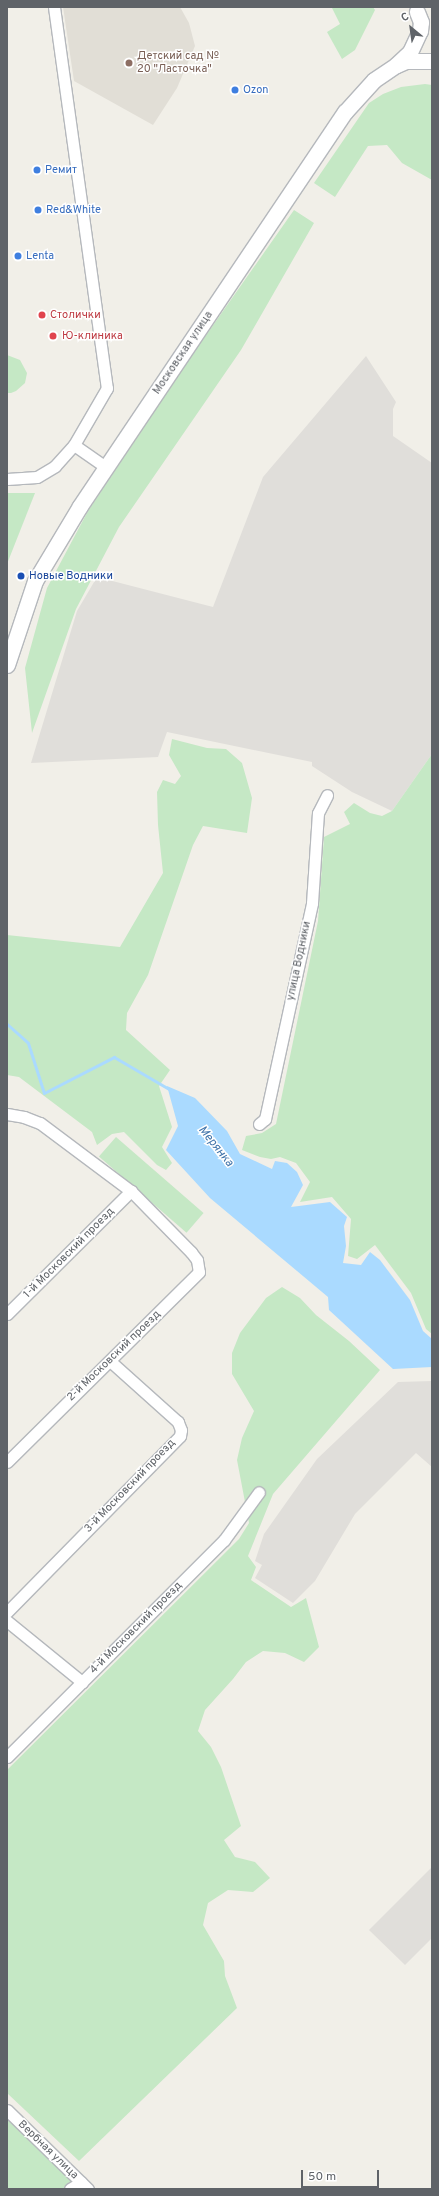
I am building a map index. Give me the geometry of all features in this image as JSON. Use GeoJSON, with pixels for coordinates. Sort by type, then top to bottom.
{"type":"FeatureCollection","features":[{"type":"Feature","properties":{"kind":"main road"},"geometry":{"type":"LineString","coordinates":[[416,9],[421,22],[424,38],[413,53],[427,61]]}},
{"type":"Feature","properties":{"kind":"main road","name":"Московская улица"},"geometry":{"type":"LineString","coordinates":[[7,665],[29,596],[40,570],[106,467],[344,112],[374,80],[396,65],[424,38]]}},
{"type":"Feature","properties":{"kind":"main road","name":"Московская улица"},"geometry":{"type":"LineString","coordinates":[[396,65],[406,61],[427,61]]}},
{"type":"Feature","properties":{"kind":"street"},"geometry":{"type":"LineString","coordinates":[[7,479],[37,477],[55,466],[74,445],[107,388],[54,7]]}},
{"type":"Feature","properties":{"kind":"street"},"geometry":{"type":"LineString","coordinates":[[74,445],[106,467]]}},
{"type":"Feature","properties":{"kind":"street","name":"улица Водники"},"geometry":{"type":"LineString","coordinates":[[259,1124],[265,1119],[312,903],[318,814],[327,795]]}},
{"type":"Feature","properties":{"kind":"street","name":"2-й Московский проезд"},"geometry":{"type":"LineString","coordinates":[[7,1114],[24,1117],[40,1123],[131,1191],[197,1260],[198,1274],[7,1462]]}},
{"type":"Feature","properties":{"kind":"street","name":"1-й Московский проезд"},"geometry":{"type":"LineString","coordinates":[[7,1314],[131,1191]]}},
{"type":"Feature","properties":{"kind":"street","name":"3-й Московский проезд"},"geometry":{"type":"LineString","coordinates":[[7,1612],[180,1436],[181,1430],[178,1422],[110,1361]]}},
{"type":"Feature","properties":{"kind":"street","name":"4-й Московский проезд"},"geometry":{"type":"LineString","coordinates":[[7,1757],[224,1540],[259,1492]]}},
{"type":"Feature","properties":{"kind":"street"},"geometry":{"type":"LineString","coordinates":[[7,1621],[82,1682]]}},
{"type":"Feature","properties":{"kind":"street","name":"Вербная улица"},"geometry":{"type":"LineString","coordinates":[[7,2110],[85,2186]]}},
{"type":"Feature","properties":{"kind":"street"},"geometry":{"type":"LineString","coordinates":[[70,2189],[85,2186]]}},
{"type":"Feature","properties":{"kind":"shaded area","name":"Детский сад № 20 \"Ласточка\""},"geometry":{"type":"Polygon","coordinates":[[[63,7],[180,7],[189,23],[195,46],[177,88],[153,125],[74,81],[63,7]]]}},
{"type":"Feature","properties":{"kind":"shaded area"},"geometry":{"type":"Polygon","coordinates":[[[366,356],[396,402],[393,409],[393,436],[432,463],[432,754],[392,811],[352,792],[312,766],[312,762],[167,732],[158,757],[31,763],[77,611],[97,577],[213,607],[263,477],[366,356]]]}},
{"type":"Feature","properties":{"kind":"shaded area"},"geometry":{"type":"Polygon","coordinates":[[[432,1381],[432,1467],[416,1453],[355,1514],[315,1581],[293,1603],[255,1578],[262,1565],[255,1561],[264,1534],[317,1459],[398,1382],[432,1381]]]}},
{"type":"Feature","properties":{"kind":"shaded area"},"geometry":{"type":"Polygon","coordinates":[[[432,1867],[432,1938],[405,1965],[369,1930],[432,1867]]]}},
{"type":"Feature","properties":{"kind":"green space"},"geometry":{"type":"Polygon","coordinates":[[[373,7],[375,10],[355,50],[342,59],[327,32],[340,24],[332,8],[373,7]]]}},
{"type":"Feature","properties":{"kind":"green space"},"geometry":{"type":"Polygon","coordinates":[[[425,84],[432,85],[432,180],[402,163],[387,145],[368,146],[335,197],[314,183],[369,103],[383,94],[401,87],[425,84]]]}},
{"type":"Feature","properties":{"kind":"green space"},"geometry":{"type":"Polygon","coordinates":[[[294,210],[314,223],[241,350],[119,527],[76,609],[32,733],[25,668],[47,588],[88,511],[195,351],[294,210]]]}},
{"type":"Feature","properties":{"kind":"green space"},"geometry":{"type":"Polygon","coordinates":[[[7,355],[20,360],[27,373],[25,383],[16,391],[11,393],[7,393],[7,355]]]}},
{"type":"Feature","properties":{"kind":"green space"},"geometry":{"type":"Polygon","coordinates":[[[7,493],[35,493],[7,564],[7,493]]]}},
{"type":"Feature","properties":{"kind":"green space"},"geometry":{"type":"Polygon","coordinates":[[[172,739],[207,748],[226,749],[242,763],[252,798],[247,833],[203,826],[193,845],[148,975],[127,1013],[126,1030],[170,1070],[159,1086],[172,1127],[162,1147],[172,1163],[166,1170],[157,1165],[124,1132],[112,1134],[97,1145],[92,1132],[19,1077],[7,1075],[7,935],[120,947],[163,873],[158,825],[157,792],[163,780],[175,784],[181,776],[169,755],[172,739]]]}},
{"type":"Feature","properties":{"kind":"green space"},"geometry":{"type":"Polygon","coordinates":[[[432,754],[432,1334],[426,1329],[411,1293],[375,1245],[357,1259],[348,1256],[351,1219],[332,1197],[300,1202],[310,1182],[296,1163],[280,1157],[271,1159],[260,1157],[242,1150],[246,1136],[262,1133],[276,1124],[318,921],[324,837],[350,824],[344,812],[354,803],[370,813],[382,816],[392,811],[432,754]]]}},
{"type":"Feature","properties":{"kind":"green space"},"geometry":{"type":"Polygon","coordinates":[[[116,1137],[204,1213],[186,1233],[99,1157],[116,1137]]]}},
{"type":"Feature","properties":{"kind":"green space"},"geometry":{"type":"Polygon","coordinates":[[[282,1287],[300,1298],[316,1315],[349,1341],[380,1370],[273,1494],[248,1556],[256,1567],[251,1580],[291,1607],[306,1598],[319,1647],[304,1662],[285,1653],[263,1651],[246,1662],[205,1710],[198,1731],[211,1747],[221,1767],[241,1826],[224,1840],[235,1857],[255,1862],[270,1878],[253,1892],[228,1890],[208,1903],[203,1925],[224,1961],[225,1976],[237,2008],[79,2161],[7,2093],[7,1770],[239,1539],[249,1523],[237,1460],[242,1438],[254,1411],[232,1374],[232,1353],[240,1333],[266,1298],[282,1287]]]}},
{"type":"Feature","properties":{"kind":"green space"},"geometry":{"type":"Polygon","coordinates":[[[7,2105],[94,2189],[7,2189],[7,2105]]]}},
{"type":"Feature","properties":{"kind":"water"},"geometry":{"type":"Polygon","coordinates":[[[167,1086],[195,1098],[227,1131],[240,1154],[272,1169],[275,1161],[287,1163],[297,1172],[303,1185],[291,1207],[330,1202],[347,1217],[344,1226],[346,1246],[343,1263],[361,1265],[370,1252],[380,1260],[410,1300],[423,1331],[432,1339],[432,1367],[393,1369],[329,1310],[328,1297],[210,1198],[166,1150],[178,1126],[167,1086]]]}},
{"type":"Feature","properties":{"kind":"waterway","name":"Мерянка"},"geometry":{"type":"LineString","coordinates":[[7,1024],[28,1043],[44,1093],[114,1057],[169,1089]]}},
{"type":"Feature","properties":{"kind":"place","name":"Детский сад № 20 \"Ласточка\""},"geometry":{"type":"Point","coordinates":[129,63]}},
{"type":"Feature","properties":{"kind":"place","name":"Ozon"},"geometry":{"type":"Point","coordinates":[235,90]}},
{"type":"Feature","properties":{"kind":"place","name":"Ремит"},"geometry":{"type":"Point","coordinates":[37,170]}},
{"type":"Feature","properties":{"kind":"place","name":"Red&White"},"geometry":{"type":"Point","coordinates":[38,210]}},
{"type":"Feature","properties":{"kind":"place","name":"Lenta"},"geometry":{"type":"Point","coordinates":[18,256]}},
{"type":"Feature","properties":{"kind":"place","name":"Столички"},"geometry":{"type":"Point","coordinates":[42,315]}},
{"type":"Feature","properties":{"kind":"place","name":"Ю-клиника"},"geometry":{"type":"Point","coordinates":[53,336]}},
{"type":"Feature","properties":{"kind":"place","name":"Новые Водники"},"geometry":{"type":"Point","coordinates":[21,576]}}]}
